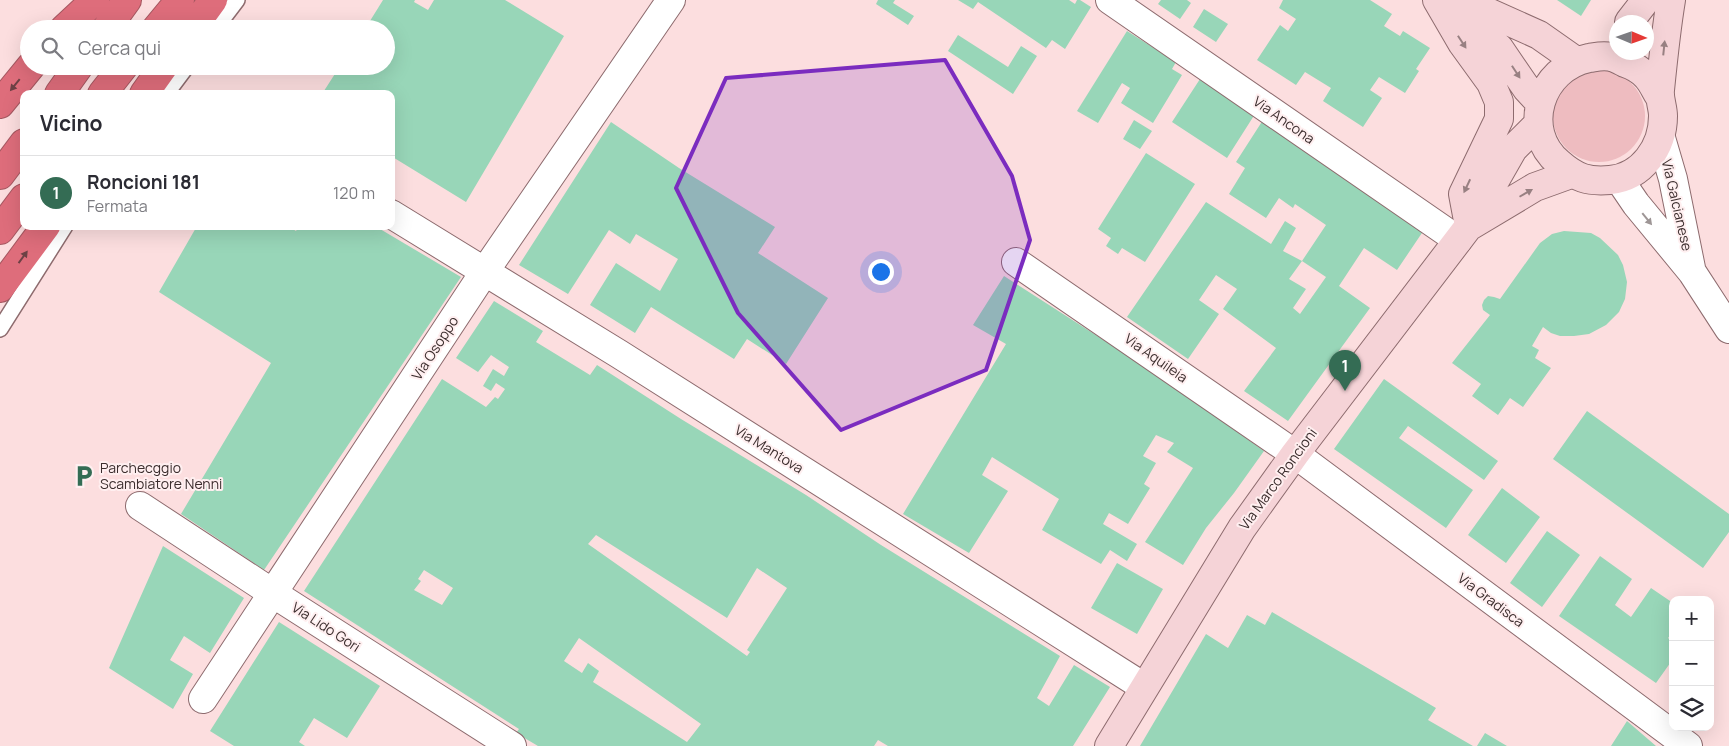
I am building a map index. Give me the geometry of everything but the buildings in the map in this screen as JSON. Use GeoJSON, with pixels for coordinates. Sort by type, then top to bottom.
{"type":"FeatureCollection","features":[{"type":"Feature","properties":{"kind":"highway"},"geometry":{"type":"LineString","coordinates":[[74,20],[95,0]]}},
{"type":"Feature","properties":{"kind":"highway"},"geometry":{"type":"LineString","coordinates":[[113,20],[127,0]]}},
{"type":"Feature","properties":{"kind":"highway"},"geometry":{"type":"LineString","coordinates":[[163,20],[180,0]]}},
{"type":"Feature","properties":{"kind":"highway"},"geometry":{"type":"LineString","coordinates":[[199,20],[213,0]]}},
{"type":"Feature","properties":{"kind":"highway"},"geometry":{"type":"LineString","coordinates":[[0,104],[24,75]]}},
{"type":"Feature","properties":{"kind":"highway"},"geometry":{"type":"LineString","coordinates":[[62,90],[73,75]]}},
{"type":"Feature","properties":{"kind":"highway"},"geometry":{"type":"LineString","coordinates":[[105,90],[117,75]]}},
{"type":"Feature","properties":{"kind":"highway"},"geometry":{"type":"LineString","coordinates":[[147,90],[158,75]]}},
{"type":"Feature","properties":{"kind":"highway"},"geometry":{"type":"LineString","coordinates":[[0,175],[20,148]]}},
{"type":"Feature","properties":{"kind":"highway"},"geometry":{"type":"LineString","coordinates":[[0,230],[20,203]]}},
{"type":"Feature","properties":{"kind":"highway"},"geometry":{"type":"LineString","coordinates":[[0,288],[43,230]]}},
{"type":"Feature","properties":{"kind":"street","name":"Via Osoppo"},"geometry":{"type":"LineString","coordinates":[[203,698],[274,594],[485,271],[671,0]]}},
{"type":"Feature","properties":{"kind":"street","name":"Via Ancona"},"geometry":{"type":"LineString","coordinates":[[1110,0],[1464,233]]}},
{"type":"Feature","properties":{"kind":"street"},"geometry":{"type":"LineString","coordinates":[[1438,0],[1462,43],[1491,82],[1499,102],[1499,119],[1463,194],[1464,233]]}},
{"type":"Feature","properties":{"kind":"street"},"geometry":{"type":"LineString","coordinates":[[1445,0],[1499,48],[1527,89],[1539,114]]}},
{"type":"Feature","properties":{"kind":"street"},"geometry":{"type":"LineString","coordinates":[[1461,0],[1539,35],[1576,61]]}},
{"type":"Feature","properties":{"kind":"street"},"geometry":{"type":"LineString","coordinates":[[1634,15],[1646,0]]}},
{"type":"Feature","properties":{"kind":"street","name":"Via Galcianese"},"geometry":{"type":"LineString","coordinates":[[1609,54],[1576,61],[1556,74],[1547,88],[1539,114],[1542,142],[1550,156],[1571,174],[1593,181],[1619,179],[1640,168],[1656,150],[1661,138],[1663,115],[1659,96],[1671,0]]}},
{"type":"Feature","properties":{"kind":"street","name":"Via Galcianese"},"geometry":{"type":"LineString","coordinates":[[1626,60],[1648,78],[1659,96]]}},
{"type":"Feature","properties":{"kind":"street","name":"Via Marco Roncioni"},"geometry":{"type":"LineString","coordinates":[[1109,746],[1242,528],[1295,454],[1464,233],[1513,149],[1539,114]]}},
{"type":"Feature","properties":{"kind":"street","name":"Via Galcianese"},"geometry":{"type":"LineString","coordinates":[[1661,138],[1673,179],[1692,272]]}},
{"type":"Feature","properties":{"kind":"street","name":"Via Marco Roncioni"},"geometry":{"type":"LineString","coordinates":[[1464,233],[1535,188],[1571,174]]}},
{"type":"Feature","properties":{"kind":"street","name":"Via Galcianese"},"geometry":{"type":"LineString","coordinates":[[1619,179],[1636,204],[1692,272],[1729,330]]}},
{"type":"Feature","properties":{"kind":"street","name":"Via Mantova"},"geometry":{"type":"LineString","coordinates":[[395,216],[628,359],[1144,687]]}},
{"type":"Feature","properties":{"kind":"street","name":"Via Aquileia"},"geometry":{"type":"LineString","coordinates":[[1016,262],[1295,454]]}},
{"type":"Feature","properties":{"kind":"street","name":"Via Gradisca"},"geometry":{"type":"LineString","coordinates":[[1295,454],[1688,746]]}},
{"type":"Feature","properties":{"kind":"street","name":"Via Lido Gori"},"geometry":{"type":"LineString","coordinates":[[140,506],[512,746]]}},
{"type":"Feature","properties":{"kind":"lane"},"geometry":{"type":"LineString","coordinates":[[222,20],[237,0]]}},
{"type":"Feature","properties":{"kind":"lane"},"geometry":{"type":"LineString","coordinates":[[169,90],[180,75]]}},
{"type":"Feature","properties":{"kind":"lane"},"geometry":{"type":"LineString","coordinates":[[0,329],[62,230]]}},
{"type":"Feature","properties":{"kind":"highlighted area"},"geometry":{"type":"Polygon","coordinates":[[[945,60],[1012,176],[1030,240],[986,370],[841,430],[738,313],[676,188],[726,78],[945,60]]]}},
{"type":"Feature","properties":{"kind":"shaded area"},"geometry":{"type":"Polygon","coordinates":[[[1599,70],[1617,73],[1632,83],[1642,98],[1645,116],[1642,134],[1632,149],[1617,159],[1599,162],[1581,159],[1566,149],[1556,134],[1553,116],[1556,98],[1566,83],[1581,73],[1599,70]]]}},
{"type":"Feature","properties":{"kind":"place","name":"Roncioni 181"},"geometry":{"type":"Point","coordinates":[1345,391]}},
{"type":"Feature","properties":{"kind":"place","name":"Parchecggio Scambiatore Nenni"},"geometry":{"type":"Point","coordinates":[84,476]}}]}
